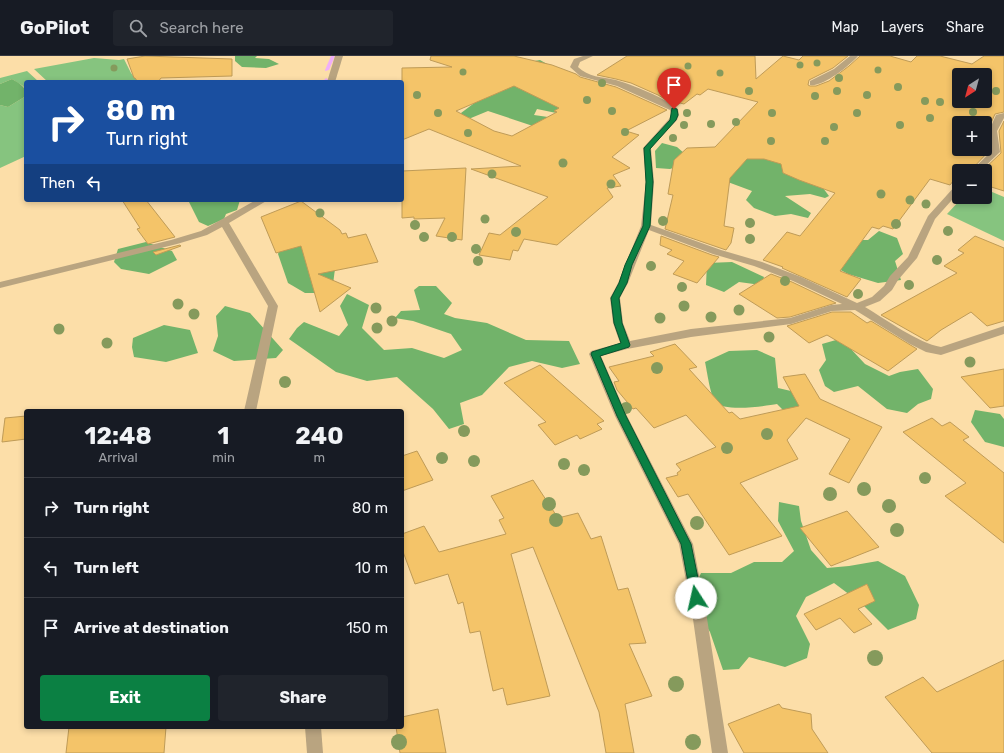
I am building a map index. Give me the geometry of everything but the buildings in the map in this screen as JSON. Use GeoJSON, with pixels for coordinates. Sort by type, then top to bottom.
{"type":"FeatureCollection","features":[{"type":"Feature","properties":{"kind":"street"},"geometry":{"type":"LineString","coordinates":[[332,80],[339,56]]}},
{"type":"Feature","properties":{"kind":"street"},"geometry":{"type":"LineString","coordinates":[[588,56],[577,62],[574,66],[577,71],[585,75],[620,84],[659,100],[674,109],[675,115],[673,120],[647,148],[650,182],[646,226],[623,283],[615,298],[618,323],[626,345]]}},
{"type":"Feature","properties":{"kind":"street"},"geometry":{"type":"LineString","coordinates":[[813,83],[837,71],[854,56]]}},
{"type":"Feature","properties":{"kind":"street"},"geometry":{"type":"LineString","coordinates":[[983,164],[996,152],[993,131],[999,117],[1004,115]]}},
{"type":"Feature","properties":{"kind":"street"},"geometry":{"type":"LineString","coordinates":[[720,753],[699,612],[686,544],[621,416],[595,354],[626,345],[691,333],[749,327],[791,320],[831,308],[857,307],[876,299],[888,288],[894,278],[912,258],[931,218],[952,195]]}},
{"type":"Feature","properties":{"kind":"street"},"geometry":{"type":"LineString","coordinates":[[0,285],[174,242],[204,233],[260,202]]}},
{"type":"Feature","properties":{"kind":"street"},"geometry":{"type":"LineString","coordinates":[[224,223],[273,306],[250,409]]}},
{"type":"Feature","properties":{"kind":"street"},"geometry":{"type":"LineString","coordinates":[[646,226],[717,252],[758,264],[857,307],[930,349],[941,351],[1004,330]]}},
{"type":"Feature","properties":{"kind":"street"},"geometry":{"type":"LineString","coordinates":[[313,729],[315,753]]}},
{"type":"Feature","properties":{"kind":"green space"},"geometry":{"type":"Polygon","coordinates":[[[235,56],[257,56],[255,58],[269,59],[279,64],[266,68],[242,67],[235,61],[235,56]]]}},
{"type":"Feature","properties":{"kind":"green space"},"geometry":{"type":"Polygon","coordinates":[[[94,58],[124,59],[136,80],[46,80],[34,69],[94,58]]]}},
{"type":"Feature","properties":{"kind":"green space"},"geometry":{"type":"Polygon","coordinates":[[[540,60],[547,64],[538,84],[566,115],[537,109],[534,115],[548,117],[542,129],[488,111],[471,118],[462,117],[461,113],[529,62],[540,60]]]}},
{"type":"Feature","properties":{"kind":"green space"},"geometry":{"type":"Polygon","coordinates":[[[27,71],[37,80],[24,80],[24,87],[12,79],[0,84],[0,78],[27,71]]]}},
{"type":"Feature","properties":{"kind":"green space"},"geometry":{"type":"Polygon","coordinates":[[[12,79],[24,88],[24,97],[8,107],[0,105],[0,84],[12,79]]]}},
{"type":"Feature","properties":{"kind":"green space"},"geometry":{"type":"Polygon","coordinates":[[[24,97],[24,157],[0,168],[0,105],[8,107],[24,97]]]}},
{"type":"Feature","properties":{"kind":"green space"},"geometry":{"type":"Polygon","coordinates":[[[662,143],[677,147],[685,154],[738,156],[763,150],[823,188],[829,196],[825,198],[810,194],[785,196],[811,213],[808,218],[791,214],[775,216],[754,208],[746,200],[752,191],[682,165],[670,169],[656,168],[655,151],[662,143]]]}},
{"type":"Feature","properties":{"kind":"green space"},"geometry":{"type":"Polygon","coordinates":[[[992,192],[1004,197],[1004,241],[947,214],[956,204],[992,204],[992,192]]]}},
{"type":"Feature","properties":{"kind":"green space"},"geometry":{"type":"Polygon","coordinates":[[[189,202],[239,202],[237,210],[226,214],[224,219],[208,226],[199,222],[189,202]]]}},
{"type":"Feature","properties":{"kind":"green space"},"geometry":{"type":"Polygon","coordinates":[[[879,231],[897,238],[903,254],[895,261],[901,280],[878,283],[848,274],[822,260],[834,240],[868,240],[879,231]]]}},
{"type":"Feature","properties":{"kind":"green space"},"geometry":{"type":"Polygon","coordinates":[[[303,232],[335,269],[333,284],[317,293],[305,293],[288,283],[278,254],[284,239],[303,232]]]}},
{"type":"Feature","properties":{"kind":"green space"},"geometry":{"type":"Polygon","coordinates":[[[146,242],[172,251],[177,260],[149,274],[121,269],[114,262],[118,249],[146,242]]]}},
{"type":"Feature","properties":{"kind":"green space"},"geometry":{"type":"Polygon","coordinates":[[[732,262],[764,277],[761,285],[739,282],[724,292],[706,285],[707,263],[732,262]]]}},
{"type":"Feature","properties":{"kind":"green space"},"geometry":{"type":"Polygon","coordinates":[[[419,286],[436,286],[452,303],[444,314],[455,318],[487,323],[526,340],[569,341],[580,364],[562,368],[532,361],[509,367],[482,395],[460,403],[464,424],[449,429],[433,409],[397,377],[367,381],[336,372],[289,339],[297,328],[304,322],[339,336],[348,325],[340,306],[347,294],[369,305],[362,328],[384,350],[412,348],[444,358],[462,350],[451,334],[413,321],[395,318],[401,311],[420,310],[414,290],[419,286]]]}},
{"type":"Feature","properties":{"kind":"green space"},"geometry":{"type":"Polygon","coordinates":[[[225,306],[250,313],[283,350],[276,358],[234,361],[213,351],[218,336],[216,316],[225,306]]]}},
{"type":"Feature","properties":{"kind":"green space"},"geometry":{"type":"Polygon","coordinates":[[[164,325],[190,330],[198,353],[166,362],[134,357],[132,347],[133,338],[164,325]]]}},
{"type":"Feature","properties":{"kind":"green space"},"geometry":{"type":"Polygon","coordinates":[[[836,340],[850,348],[865,364],[889,376],[900,372],[918,369],[933,389],[931,399],[918,404],[907,413],[887,409],[858,386],[834,392],[825,386],[819,370],[826,360],[822,344],[836,340]]]}},
{"type":"Feature","properties":{"kind":"green space"},"geometry":{"type":"Polygon","coordinates":[[[757,350],[775,358],[778,388],[791,391],[801,401],[795,415],[787,414],[777,404],[735,408],[719,405],[713,398],[705,362],[729,351],[757,350]]]}},
{"type":"Feature","properties":{"kind":"green space"},"geometry":{"type":"Polygon","coordinates":[[[975,410],[1000,414],[1004,419],[1004,447],[985,442],[971,422],[975,410]]]}},
{"type":"Feature","properties":{"kind":"green space"},"geometry":{"type":"Polygon","coordinates":[[[779,502],[799,506],[801,521],[811,550],[827,568],[878,561],[905,576],[919,605],[916,619],[888,630],[862,604],[834,583],[806,597],[796,616],[810,644],[807,658],[785,667],[749,657],[739,669],[723,670],[710,632],[689,600],[701,573],[731,573],[754,562],[782,562],[794,551],[778,521],[779,502]]]}},
{"type":"Feature","properties":{"kind":"waterway"},"geometry":{"type":"LineString","coordinates":[[327,70],[333,56]]}},
{"type":"Feature","properties":{"kind":"route"},"geometry":{"type":"LineString","coordinates":[[674,109],[675,115],[673,120],[647,148],[650,182],[646,226],[623,283],[615,298],[618,323],[626,345],[595,354],[621,416],[686,544],[696,598]]}}]}
